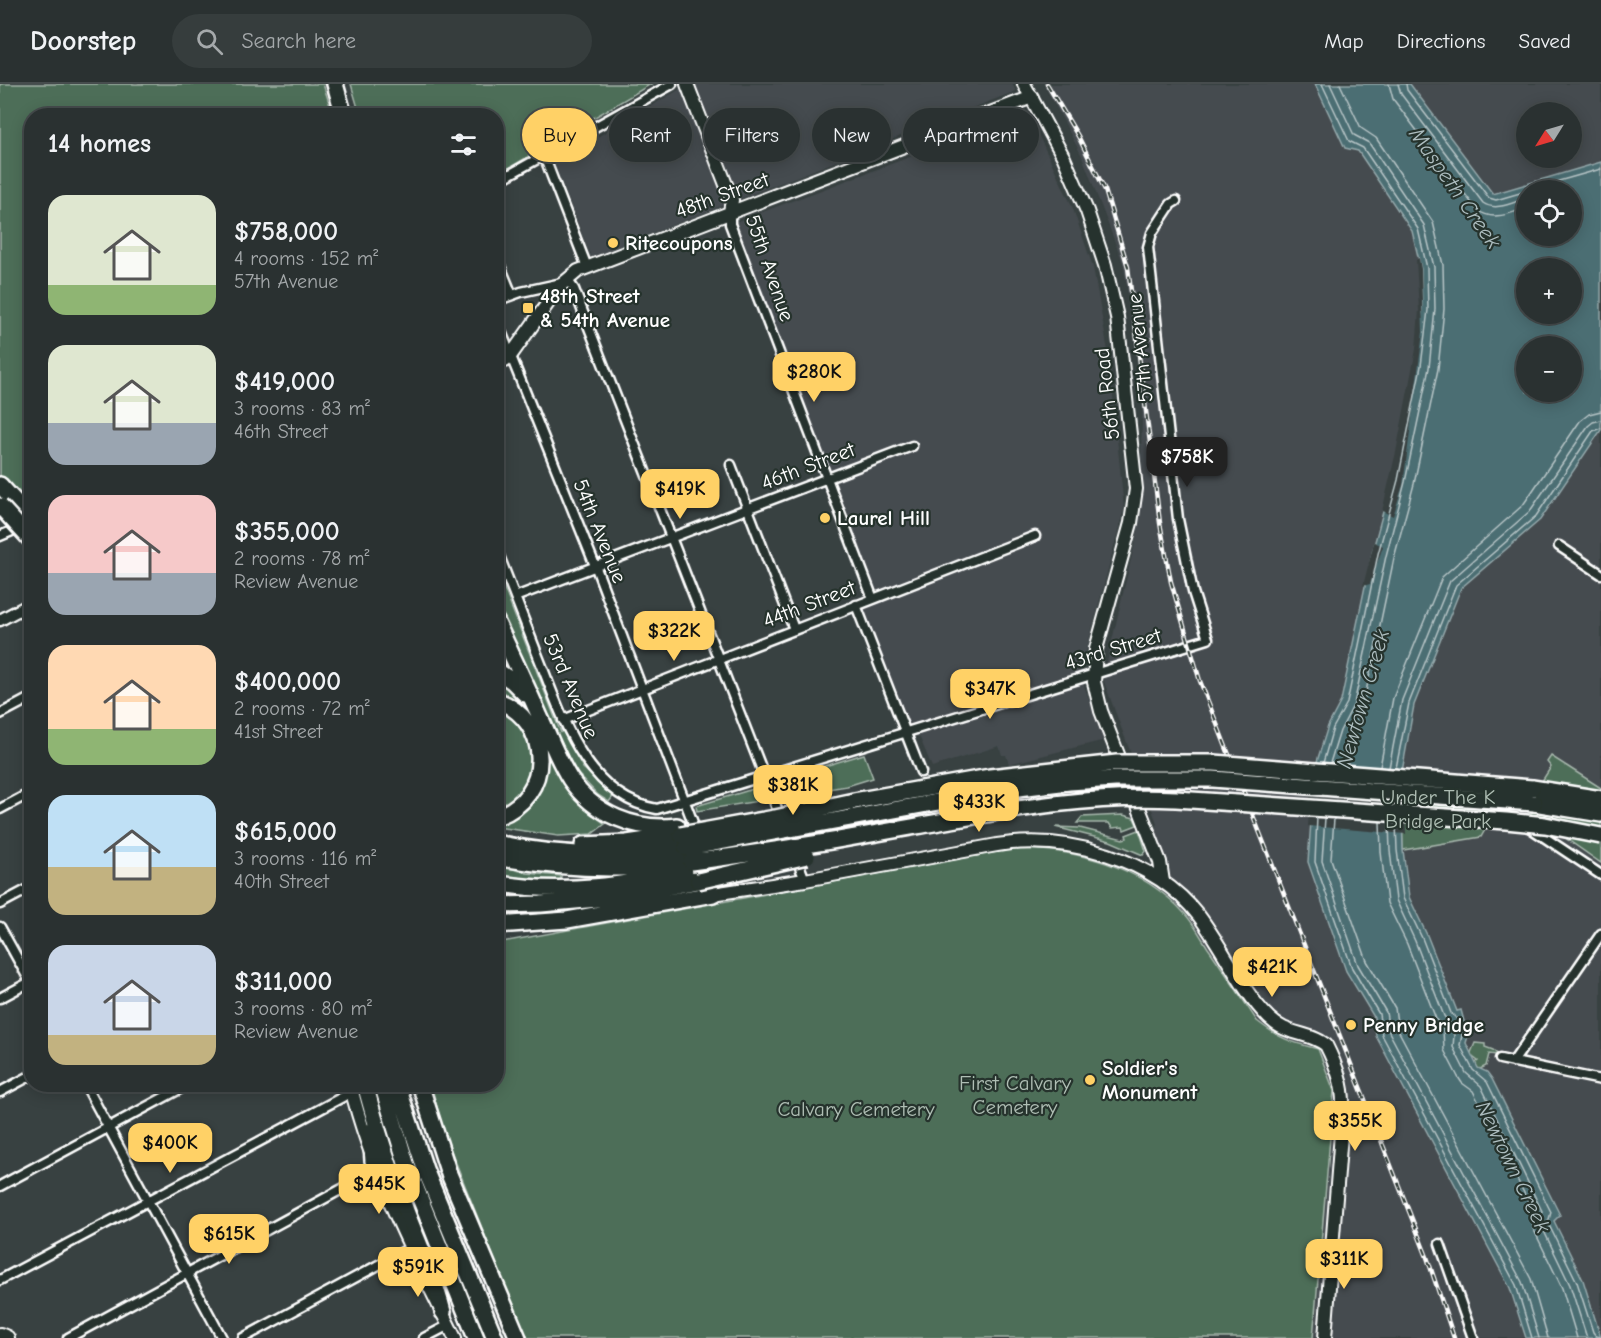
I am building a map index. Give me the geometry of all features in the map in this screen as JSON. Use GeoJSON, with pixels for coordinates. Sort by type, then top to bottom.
{"type":"FeatureCollection","features":[{"type":"Feature","properties":{"kind":"highway"},"geometry":{"type":"LineString","coordinates":[[333,84],[344,108]]}},
{"type":"Feature","properties":{"kind":"highway"},"geometry":{"type":"LineString","coordinates":[[341,84],[345,108]]}},
{"type":"Feature","properties":{"kind":"highway"},"geometry":{"type":"LineString","coordinates":[[346,84],[346,108]]}},
{"type":"Feature","properties":{"kind":"highway"},"geometry":{"type":"LineString","coordinates":[[0,485],[24,519]]}},
{"type":"Feature","properties":{"kind":"highway"},"geometry":{"type":"LineString","coordinates":[[0,506],[24,532]]}},
{"type":"Feature","properties":{"kind":"highway"},"geometry":{"type":"LineString","coordinates":[[504,638],[576,787],[611,816],[652,828],[688,854]]}},
{"type":"Feature","properties":{"kind":"highway"},"geometry":{"type":"LineString","coordinates":[[504,676],[512,681],[536,708]]}},
{"type":"Feature","properties":{"kind":"highway"},"geometry":{"type":"LineString","coordinates":[[504,704],[517,711],[528,722],[538,744],[539,760],[537,775],[529,794],[515,808],[504,813]]}},
{"type":"Feature","properties":{"kind":"highway"},"geometry":{"type":"LineString","coordinates":[[504,858],[538,864],[591,868],[644,867],[854,801],[1025,772],[1091,765],[1152,762],[1214,763],[1532,788],[1601,799]]}},
{"type":"Feature","properties":{"kind":"highway"},"geometry":{"type":"LineString","coordinates":[[504,884],[549,889],[618,885],[688,854],[1003,790],[1131,778],[1214,778],[1545,804],[1601,814]]}},
{"type":"Feature","properties":{"kind":"highway"},"geometry":{"type":"LineString","coordinates":[[504,837],[536,843],[594,845],[627,843],[688,854],[788,849],[1022,808],[1086,800],[1138,798],[1506,821],[1545,825],[1601,836]]}},
{"type":"Feature","properties":{"kind":"highway"},"geometry":{"type":"LineString","coordinates":[[504,845],[554,854],[593,856],[652,853],[812,855],[861,836]]}},
{"type":"Feature","properties":{"kind":"highway"},"geometry":{"type":"LineString","coordinates":[[504,905],[541,904],[633,894],[688,854]]}},
{"type":"Feature","properties":{"kind":"highway"},"geometry":{"type":"LineString","coordinates":[[504,924],[575,918],[713,894]]}},
{"type":"Feature","properties":{"kind":"highway"},"geometry":{"type":"LineString","coordinates":[[504,895],[569,901]]}},
{"type":"Feature","properties":{"kind":"highway"},"geometry":{"type":"LineString","coordinates":[[359,1092],[371,1132],[375,1165]]}},
{"type":"Feature","properties":{"kind":"highway"},"geometry":{"type":"LineString","coordinates":[[360,1092],[380,1137],[406,1210],[436,1282],[451,1330]]}},
{"type":"Feature","properties":{"kind":"highway"},"geometry":{"type":"LineString","coordinates":[[374,1092],[387,1139],[401,1176],[433,1250],[467,1316]]}},
{"type":"Feature","properties":{"kind":"highway"},"geometry":{"type":"LineString","coordinates":[[384,1092],[406,1163],[476,1338]]}},
{"type":"Feature","properties":{"kind":"highway"},"geometry":{"type":"LineString","coordinates":[[400,1092],[425,1169],[495,1338]]}},
{"type":"Feature","properties":{"kind":"highway"},"geometry":{"type":"LineString","coordinates":[[418,1092],[433,1127]]}},
{"type":"Feature","properties":{"kind":"highway"},"geometry":{"type":"LineString","coordinates":[[422,1092],[449,1174],[518,1338]]}},
{"type":"Feature","properties":{"kind":"highway"},"geometry":{"type":"LineString","coordinates":[[427,1092],[433,1127]]}},
{"type":"Feature","properties":{"kind":"highway"},"geometry":{"type":"LineString","coordinates":[[474,1235],[487,1282],[509,1338]]}},
{"type":"Feature","properties":{"kind":"main road","name":"55th Avenue"},"geometry":{"type":"LineString","coordinates":[[687,84],[732,200],[730,212]]}},
{"type":"Feature","properties":{"kind":"main road","name":"56th Road"},"geometry":{"type":"LineString","coordinates":[[1024,84],[1073,176],[1091,221],[1105,265],[1119,333],[1136,489],[1133,512],[1096,650],[1094,674],[1099,704],[1160,862],[1163,882]]}},
{"type":"Feature","properties":{"kind":"main road","name":"48th Street"},"geometry":{"type":"LineString","coordinates":[[504,361],[565,281],[586,267],[1032,97]]}},
{"type":"Feature","properties":{"kind":"main road"},"geometry":{"type":"LineString","coordinates":[[0,494],[24,520]]}},
{"type":"Feature","properties":{"kind":"main road"},"geometry":{"type":"LineString","coordinates":[[0,500],[24,520]]}},
{"type":"Feature","properties":{"kind":"main road"},"geometry":{"type":"LineString","coordinates":[[713,894],[805,880],[997,845],[1043,842],[1099,852],[1163,882],[1179,895],[1199,917],[1254,1000],[1268,1017],[1288,1031],[1324,1042],[1342,1085],[1344,1103],[1324,1338]]}},
{"type":"Feature","properties":{"kind":"main road"},"geometry":{"type":"LineString","coordinates":[[375,1165],[410,1248],[451,1330]]}},
{"type":"Feature","properties":{"kind":"main road"},"geometry":{"type":"LineString","coordinates":[[0,1335],[7,1338]]}},
{"type":"Feature","properties":{"kind":"street"},"geometry":{"type":"LineString","coordinates":[[597,126],[672,84]]}},
{"type":"Feature","properties":{"kind":"street"},"geometry":{"type":"LineString","coordinates":[[504,178],[533,162]]}},
{"type":"Feature","properties":{"kind":"street"},"geometry":{"type":"LineString","coordinates":[[546,162],[586,267]]}},
{"type":"Feature","properties":{"kind":"street","name":"57th Avenue"},"geometry":{"type":"LineString","coordinates":[[1176,201],[1171,204],[1152,233],[1148,250],[1178,519],[1193,592],[1208,639]]}},
{"type":"Feature","properties":{"kind":"street","name":"55th Avenue"},"geometry":{"type":"LineString","coordinates":[[730,212],[730,224],[873,599]]}},
{"type":"Feature","properties":{"kind":"street"},"geometry":{"type":"LineString","coordinates":[[504,276],[512,295]]}},
{"type":"Feature","properties":{"kind":"street"},"geometry":{"type":"LineString","coordinates":[[565,281],[576,294],[805,880]]}},
{"type":"Feature","properties":{"kind":"street","name":"48th Street"},"geometry":{"type":"LineString","coordinates":[[504,298],[565,281]]}},
{"type":"Feature","properties":{"kind":"street","name":"54th Avenue"},"geometry":{"type":"LineString","coordinates":[[504,338],[685,801],[700,841],[713,894]]}},
{"type":"Feature","properties":{"kind":"street","name":"46th Street"},"geometry":{"type":"LineString","coordinates":[[515,597],[912,446]]}},
{"type":"Feature","properties":{"kind":"street"},"geometry":{"type":"LineString","coordinates":[[731,465],[794,629]]}},
{"type":"Feature","properties":{"kind":"street"},"geometry":{"type":"LineString","coordinates":[[0,536],[24,524]]}},
{"type":"Feature","properties":{"kind":"street","name":"44th Street"},"geometry":{"type":"LineString","coordinates":[[563,720],[1035,536]]}},
{"type":"Feature","properties":{"kind":"street"},"geometry":{"type":"LineString","coordinates":[[1559,546],[1601,574]]}},
{"type":"Feature","properties":{"kind":"street","name":"53rd Avenue"},"geometry":{"type":"LineString","coordinates":[[504,569],[563,720],[579,751],[590,766],[603,780],[640,804],[657,808],[685,801]]}},
{"type":"Feature","properties":{"kind":"street"},"geometry":{"type":"LineString","coordinates":[[856,605],[921,772]]}},
{"type":"Feature","properties":{"kind":"street"},"geometry":{"type":"LineString","coordinates":[[0,620],[24,607]]}},
{"type":"Feature","properties":{"kind":"street","name":"43rd Street"},"geometry":{"type":"LineString","coordinates":[[685,801],[1208,639]]}},
{"type":"Feature","properties":{"kind":"street"},"geometry":{"type":"LineString","coordinates":[[0,714],[24,701]]}},
{"type":"Feature","properties":{"kind":"street"},"geometry":{"type":"LineString","coordinates":[[0,809],[24,796]]}},
{"type":"Feature","properties":{"kind":"street"},"geometry":{"type":"LineString","coordinates":[[1509,813],[1601,876]]}},
{"type":"Feature","properties":{"kind":"street"},"geometry":{"type":"LineString","coordinates":[[0,904],[24,891]]}},
{"type":"Feature","properties":{"kind":"street"},"geometry":{"type":"LineString","coordinates":[[0,927],[24,970]]}},
{"type":"Feature","properties":{"kind":"street"},"geometry":{"type":"LineString","coordinates":[[1513,1062],[1601,934]]}},
{"type":"Feature","properties":{"kind":"street"},"geometry":{"type":"LineString","coordinates":[[0,998],[24,986]]}},
{"type":"Feature","properties":{"kind":"street"},"geometry":{"type":"LineString","coordinates":[[1500,1059],[1601,1080]]}},
{"type":"Feature","properties":{"kind":"street"},"geometry":{"type":"LineString","coordinates":[[0,1092],[24,1079]]}},
{"type":"Feature","properties":{"kind":"street"},"geometry":{"type":"LineString","coordinates":[[89,1092],[222,1338]]}},
{"type":"Feature","properties":{"kind":"street"},"geometry":{"type":"LineString","coordinates":[[0,1186],[174,1092]]}},
{"type":"Feature","properties":{"kind":"street"},"geometry":{"type":"LineString","coordinates":[[0,1281],[346,1092]]}},
{"type":"Feature","properties":{"kind":"street"},"geometry":{"type":"LineString","coordinates":[[68,1338],[187,1274],[375,1165]]}},
{"type":"Feature","properties":{"kind":"street"},"geometry":{"type":"LineString","coordinates":[[1440,1244],[1473,1338]]}},
{"type":"Feature","properties":{"kind":"street"},"geometry":{"type":"LineString","coordinates":[[243,1338],[410,1248]]}},
{"type":"Feature","properties":{"kind":"street"},"geometry":{"type":"LineString","coordinates":[[424,1338],[451,1330]]}},
{"type":"Feature","properties":{"kind":"shaded area"},"geometry":{"type":"Polygon","coordinates":[[[689,84],[1012,84],[1016,91],[972,108],[903,108],[903,135],[891,140],[891,108],[812,108],[812,162],[834,162],[591,257],[554,162],[597,162],[597,137],[609,130],[609,162],[692,162],[692,108],[647,108],[689,84]]]}},
{"type":"Feature","properties":{"kind":"shaded area"},"geometry":{"type":"Polygon","coordinates":[[[1044,84],[1315,84],[1345,147],[1358,151],[1412,231],[1421,269],[1422,310],[1416,365],[1341,702],[1328,726],[1314,777],[1308,862],[1346,971],[1374,1017],[1376,1036],[1510,1288],[1525,1338],[1313,1338],[1334,1091],[1318,1049],[1285,1041],[1257,1021],[1186,915],[1161,893],[1136,876],[1155,867],[1148,850],[1157,823],[1103,679],[1139,525],[1143,385],[1123,263],[1082,156],[1044,84]]]}},
{"type":"Feature","properties":{"kind":"shaded area"},"geometry":{"type":"Polygon","coordinates":[[[1410,84],[1601,84],[1601,162],[1582,168],[1582,102],[1516,102],[1516,168],[1581,168],[1540,180],[1516,180],[1516,187],[1493,194],[1410,84]]]}},
{"type":"Feature","properties":{"kind":"shaded area"},"geometry":{"type":"Polygon","coordinates":[[[1039,136],[1072,206],[1093,267],[1109,357],[1124,509],[1080,675],[1105,740],[1009,764],[999,746],[932,767],[920,738],[902,726],[856,605],[873,599],[730,224],[903,160],[903,162],[1039,162],[1039,136]]]}},
{"type":"Feature","properties":{"kind":"shaded area"},"geometry":{"type":"Polygon","coordinates":[[[1601,431],[1601,1338],[1583,1280],[1554,1221],[1559,1215],[1492,1079],[1478,1068],[1466,1042],[1468,1036],[1460,1010],[1457,1012],[1427,935],[1409,897],[1403,850],[1481,837],[1508,788],[1401,777],[1414,705],[1461,588],[1540,520],[1601,431]]]}},
{"type":"Feature","properties":{"kind":"green space"},"geometry":{"type":"Polygon","coordinates":[[[0,84],[323,84],[331,108],[24,108],[24,504],[0,480],[0,84]]]}},
{"type":"Feature","properties":{"kind":"green space"},"geometry":{"type":"Polygon","coordinates":[[[351,84],[651,84],[597,116],[597,108],[522,108],[522,160],[504,171],[504,108],[358,108],[351,84]]]}},
{"type":"Feature","properties":{"kind":"green space"},"geometry":{"type":"Polygon","coordinates":[[[504,588],[561,733],[561,728],[583,768],[614,795],[609,802],[598,795],[578,774],[559,741],[504,621],[504,588]]]}},
{"type":"Feature","properties":{"kind":"green space"},"geometry":{"type":"Polygon","coordinates":[[[504,678],[522,694],[559,773],[575,800],[605,824],[592,834],[558,836],[504,828],[504,819],[516,815],[543,749],[504,703],[504,678]]]}},
{"type":"Feature","properties":{"kind":"green space"},"geometry":{"type":"Polygon","coordinates":[[[504,710],[514,715],[529,735],[534,757],[529,782],[515,800],[504,807],[504,710]]]}},
{"type":"Feature","properties":{"kind":"green space"},"geometry":{"type":"Polygon","coordinates":[[[864,754],[873,778],[847,786],[781,796],[776,781],[864,754]]]}},
{"type":"Feature","properties":{"kind":"green space","name":"Under The K Bridge Park"},"geometry":{"type":"Polygon","coordinates":[[[1551,756],[1601,788],[1601,863],[1524,809],[1551,767],[1547,762],[1551,756]]]}},
{"type":"Feature","properties":{"kind":"green space","name":"Under The K Bridge Park"},"geometry":{"type":"Polygon","coordinates":[[[1401,777],[1508,788],[1481,837],[1403,850],[1401,777]]]}},
{"type":"Feature","properties":{"kind":"green space"},"geometry":{"type":"Polygon","coordinates":[[[760,787],[765,800],[697,811],[696,806],[760,787]]]}},
{"type":"Feature","properties":{"kind":"green space"},"geometry":{"type":"Polygon","coordinates":[[[1123,815],[1134,818],[1137,825],[1124,830],[1123,827],[1112,828],[1109,823],[1077,823],[1082,817],[1123,815]]]}},
{"type":"Feature","properties":{"kind":"green space"},"geometry":{"type":"Polygon","coordinates":[[[1055,827],[1080,828],[1123,839],[1127,838],[1126,835],[1139,830],[1146,851],[1143,855],[1110,841],[1055,827]]]}},
{"type":"Feature","properties":{"kind":"green space","name":"Calvary Cemetery"},"geometry":{"type":"Polygon","coordinates":[[[1013,849],[1083,856],[1128,872],[1149,883],[1168,897],[1188,918],[1257,1021],[1286,1039],[1318,1049],[1334,1091],[1313,1338],[526,1338],[444,1133],[433,1092],[504,1092],[504,942],[1013,849]]]}},
{"type":"Feature","properties":{"kind":"green space"},"geometry":{"type":"Polygon","coordinates":[[[504,866],[527,873],[561,876],[561,880],[542,881],[504,877],[504,866]]]}},
{"type":"Feature","properties":{"kind":"green space"},"geometry":{"type":"Polygon","coordinates":[[[599,907],[596,911],[504,919],[504,910],[599,907]]]}},
{"type":"Feature","properties":{"kind":"green space"},"geometry":{"type":"Polygon","coordinates":[[[1475,1043],[1485,1044],[1485,1047],[1498,1055],[1489,1054],[1486,1066],[1476,1071],[1473,1065],[1478,1061],[1470,1055],[1475,1043]]]}},
{"type":"Feature","properties":{"kind":"water"},"geometry":{"type":"Polygon","coordinates":[[[1315,84],[1410,84],[1493,194],[1516,187],[1516,246],[1582,246],[1582,180],[1540,180],[1601,162],[1601,430],[1540,520],[1461,588],[1414,705],[1401,777],[1403,850],[1409,897],[1427,935],[1457,1011],[1461,1010],[1468,1036],[1466,1043],[1478,1068],[1487,1072],[1492,1079],[1560,1215],[1554,1221],[1583,1280],[1601,1338],[1526,1338],[1510,1288],[1376,1036],[1374,1017],[1346,971],[1308,862],[1315,768],[1328,726],[1341,701],[1372,553],[1392,478],[1416,365],[1422,310],[1421,269],[1412,231],[1358,151],[1345,148],[1315,84]]]}},
{"type":"Feature","properties":{"kind":"pier"},"geometry":{"type":"Polygon","coordinates":[[[1419,258],[1423,332],[1403,485],[1393,516],[1382,511],[1416,349],[1419,310],[1416,260],[1419,258]]]}},
{"type":"Feature","properties":{"kind":"pier"},"geometry":{"type":"Polygon","coordinates":[[[1374,542],[1383,546],[1370,584],[1363,586],[1374,542]]]}},
{"type":"Feature","properties":{"kind":"pier"},"geometry":{"type":"Polygon","coordinates":[[[1310,795],[1405,802],[1406,834],[1308,826],[1310,795]]]}},
{"type":"Feature","properties":{"kind":"railway"},"geometry":{"type":"LineString","coordinates":[[1047,84],[1078,136],[1105,190],[1128,267],[1160,523],[1171,582],[1200,681],[1427,1257],[1454,1338]]}},
{"type":"Feature","properties":{"kind":"place","name":"Ritecoupons"},"geometry":{"type":"Point","coordinates":[613,243]}},
{"type":"Feature","properties":{"kind":"place","name":"48th Street & 54th Avenue"},"geometry":{"type":"Point","coordinates":[528,308]}},
{"type":"Feature","properties":{"kind":"place","name":"Laurel Hill"},"geometry":{"type":"Point","coordinates":[825,518]}},
{"type":"Feature","properties":{"kind":"place","name":"Penny Bridge"},"geometry":{"type":"Point","coordinates":[1351,1025]}},
{"type":"Feature","properties":{"kind":"place","name":"Soldier's Monument"},"geometry":{"type":"Point","coordinates":[1090,1080]}},
{"type":"Feature","properties":{"kind":"water label","name":"Maspeth Creek"},"geometry":{"type":"Point","coordinates":[1455,188]}},
{"type":"Feature","properties":{"kind":"water label","name":"Newtown Creek"},"geometry":{"type":"Point","coordinates":[1363,699]}},
{"type":"Feature","properties":{"kind":"water label","name":"Newtown Creek"},"geometry":{"type":"Point","coordinates":[1513,1167]}},
{"type":"Feature","properties":{"kind":"park label","name":"First Calvary Cemetery"},"geometry":{"type":"Point","coordinates":[1015,1095]}}]}
